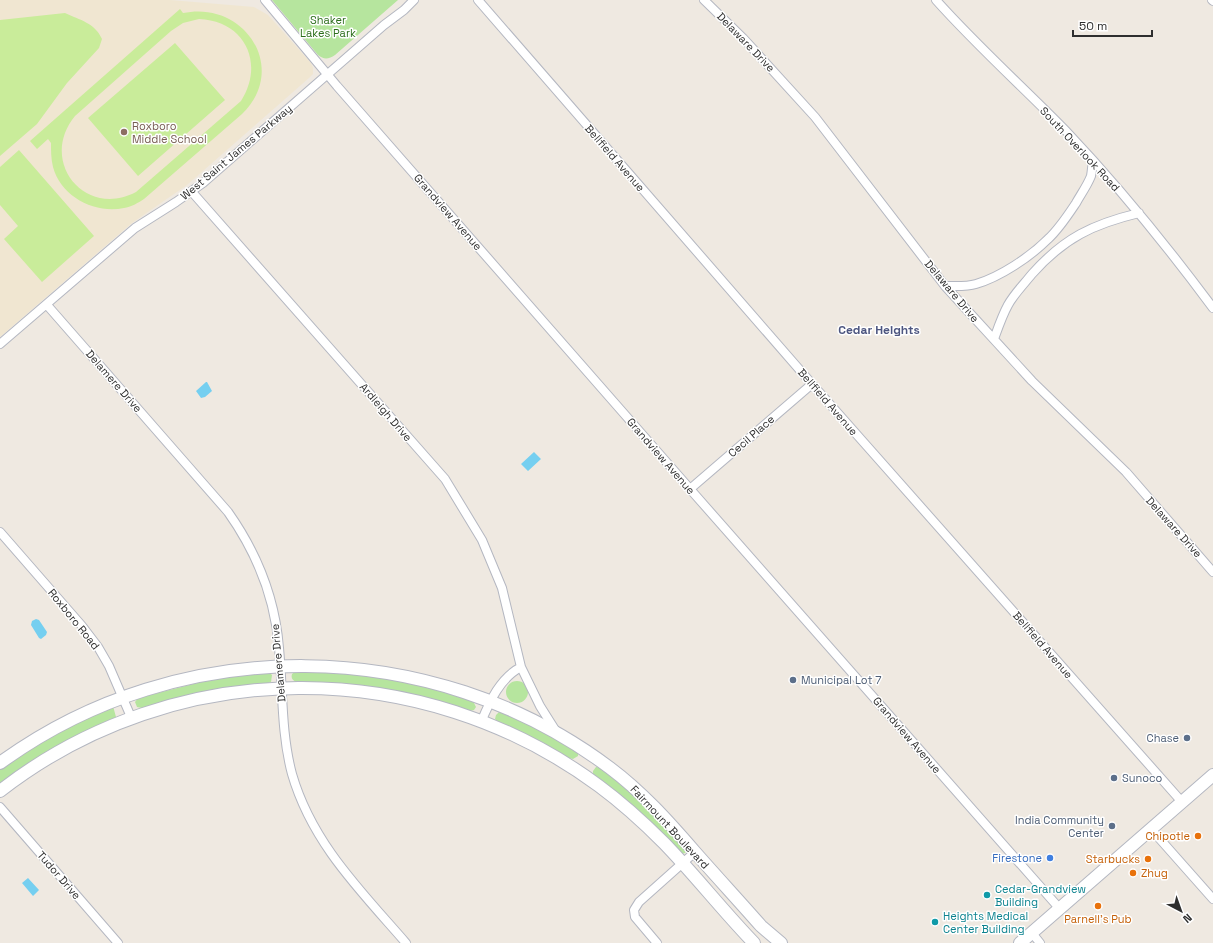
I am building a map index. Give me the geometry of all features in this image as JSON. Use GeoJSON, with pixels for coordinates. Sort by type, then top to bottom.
{"type":"FeatureCollection","features":[{"type":"Feature","properties":{"kind":"main road","name":"Fairmount Boulevard"},"geometry":{"type":"LineString","coordinates":[[0,763],[33,740],[94,709],[123,697],[160,685],[202,675],[230,670],[280,666],[330,666],[382,672],[438,684],[474,695],[517,713],[557,733],[622,777],[642,795],[761,926],[781,943]]}},
{"type":"Feature","properties":{"kind":"main road","name":"Fairmount Boulevard"},"geometry":{"type":"LineString","coordinates":[[0,791],[28,770],[76,742],[106,727],[156,709],[229,692],[281,688],[346,689],[382,695],[439,708],[481,722],[538,748],[581,774],[639,819],[663,842],[754,943]]}},
{"type":"Feature","properties":{"kind":"main road"},"geometry":{"type":"LineString","coordinates":[[581,774],[593,756]]}},
{"type":"Feature","properties":{"kind":"main road"},"geometry":{"type":"LineString","coordinates":[[1020,943],[1213,775]]}},
{"type":"Feature","properties":{"kind":"street","name":"Grandview Avenue"},"geometry":{"type":"LineString","coordinates":[[265,0],[327,74],[1060,909]]}},
{"type":"Feature","properties":{"kind":"street","name":"West Saint James Parkway"},"geometry":{"type":"LineString","coordinates":[[0,344],[135,228],[192,192],[414,0]]}},
{"type":"Feature","properties":{"kind":"street","name":"Bellfield Avenue"},"geometry":{"type":"LineString","coordinates":[[478,0],[812,384],[1182,802]]}},
{"type":"Feature","properties":{"kind":"street","name":"Delaware Drive"},"geometry":{"type":"LineString","coordinates":[[704,0],[743,38],[814,117],[945,286],[1040,390],[1126,472],[1213,572]]}},
{"type":"Feature","properties":{"kind":"street","name":"South Overlook Road"},"geometry":{"type":"LineString","coordinates":[[936,0],[963,30],[1065,131],[1093,161],[1171,252],[1213,308]]}},
{"type":"Feature","properties":{"kind":"street"},"geometry":{"type":"LineString","coordinates":[[945,286],[975,285],[987,280],[1013,266],[1044,243],[1066,217],[1085,188],[1091,175],[1093,161]]}},
{"type":"Feature","properties":{"kind":"street","name":"Ardleigh Drive"},"geometry":{"type":"LineString","coordinates":[[192,192],[445,479],[482,540],[502,588],[521,667],[540,706],[557,733]]}},
{"type":"Feature","properties":{"kind":"street"},"geometry":{"type":"LineString","coordinates":[[994,339],[1009,304],[1019,289],[1048,257],[1090,228],[1105,222],[1139,213]]}},
{"type":"Feature","properties":{"kind":"street","name":"Delamere Drive"},"geometry":{"type":"LineString","coordinates":[[47,305],[226,509],[254,554],[268,589],[278,632],[283,728],[290,763],[298,790],[307,812],[329,852],[344,872],[406,943]]}},
{"type":"Feature","properties":{"kind":"street","name":"Cecil Place"},"geometry":{"type":"LineString","coordinates":[[690,489],[812,384]]}},
{"type":"Feature","properties":{"kind":"street","name":"Roxboro Road"},"geometry":{"type":"LineString","coordinates":[[0,532],[82,626],[98,647],[109,666],[131,717]]}},
{"type":"Feature","properties":{"kind":"street"},"geometry":{"type":"LineString","coordinates":[[481,722],[497,690],[510,674],[521,667]]}},
{"type":"Feature","properties":{"kind":"street","name":"Tudor Drive"},"geometry":{"type":"LineString","coordinates":[[0,807],[118,943]]}},
{"type":"Feature","properties":{"kind":"street"},"geometry":{"type":"LineString","coordinates":[[1151,830],[1213,899]]}},
{"type":"Feature","properties":{"kind":"street"},"geometry":{"type":"LineString","coordinates":[[657,943],[635,917],[634,910],[639,902],[695,852]]}},
{"type":"Feature","properties":{"kind":"street"},"geometry":{"type":"LineString","coordinates":[[1032,933],[1040,943]]}},
{"type":"Feature","properties":{"kind":"shaded area","name":"Roxboro Middle School"},"geometry":{"type":"Polygon","coordinates":[[[0,0],[170,0],[254,7],[268,15],[311,63],[313,74],[187,185],[132,223],[0,337],[0,0]]]}},
{"type":"Feature","properties":{"kind":"green space","name":"Shaker Lakes Park"},"geometry":{"type":"Polygon","coordinates":[[[272,0],[398,0],[335,55],[322,58],[272,0]]]}},
{"type":"Feature","properties":{"kind":"green space"},"geometry":{"type":"Polygon","coordinates":[[[180,9],[183,13],[205,12],[225,17],[241,27],[253,42],[260,59],[261,77],[256,96],[242,114],[144,199],[129,207],[113,209],[91,206],[71,195],[57,178],[52,164],[51,143],[48,139],[37,149],[30,141],[180,9]],[[199,19],[183,23],[171,31],[75,116],[65,133],[62,151],[65,167],[72,181],[85,192],[100,198],[117,198],[136,192],[241,101],[248,87],[251,72],[250,59],[246,46],[239,36],[228,27],[215,22],[199,19]]]}},
{"type":"Feature","properties":{"kind":"green space"},"geometry":{"type":"Polygon","coordinates":[[[65,13],[95,29],[102,39],[99,48],[67,83],[37,124],[0,156],[0,20],[65,13]]]}},
{"type":"Feature","properties":{"kind":"green space"},"geometry":{"type":"Polygon","coordinates":[[[175,43],[225,100],[138,176],[88,118],[175,43]]]}},
{"type":"Feature","properties":{"kind":"green space"},"geometry":{"type":"Polygon","coordinates":[[[19,150],[94,236],[42,282],[4,239],[18,226],[0,205],[0,167],[19,150]]]}},
{"type":"Feature","properties":{"kind":"green space"},"geometry":{"type":"Polygon","coordinates":[[[296,671],[365,674],[422,685],[473,701],[476,707],[474,710],[470,711],[386,691],[358,686],[296,682],[293,680],[292,674],[296,671]]]}},
{"type":"Feature","properties":{"kind":"green space"},"geometry":{"type":"Polygon","coordinates":[[[270,673],[272,675],[271,682],[268,683],[223,688],[188,695],[142,708],[137,707],[135,702],[138,698],[213,679],[270,673]]]}},
{"type":"Feature","properties":{"kind":"green space"},"geometry":{"type":"Polygon","coordinates":[[[517,681],[525,684],[528,692],[525,700],[517,703],[509,700],[506,692],[509,684],[517,681]]]}},
{"type":"Feature","properties":{"kind":"green space"},"geometry":{"type":"Polygon","coordinates":[[[113,706],[116,717],[56,747],[0,784],[0,769],[8,763],[60,731],[113,706]]]}},
{"type":"Feature","properties":{"kind":"green space"},"geometry":{"type":"Polygon","coordinates":[[[499,712],[535,727],[578,753],[578,756],[573,759],[565,757],[499,723],[495,719],[499,712]]]}},
{"type":"Feature","properties":{"kind":"green space"},"geometry":{"type":"Polygon","coordinates":[[[596,767],[604,770],[615,778],[642,802],[685,849],[686,852],[681,854],[593,775],[593,771],[596,767]]]}},
{"type":"Feature","properties":{"kind":"water"},"geometry":{"type":"Polygon","coordinates":[[[206,382],[212,391],[205,397],[201,398],[196,391],[206,382]]]}},
{"type":"Feature","properties":{"kind":"water"},"geometry":{"type":"Polygon","coordinates":[[[534,452],[541,459],[528,471],[521,464],[534,452]]]}},
{"type":"Feature","properties":{"kind":"water"},"geometry":{"type":"Polygon","coordinates":[[[36,619],[39,620],[47,632],[41,639],[31,625],[32,621],[36,619]]]}},
{"type":"Feature","properties":{"kind":"water"},"geometry":{"type":"Polygon","coordinates":[[[28,878],[39,890],[33,896],[22,883],[28,878]]]}},
{"type":"Feature","properties":{"kind":"place","name":"Roxboro Middle School"},"geometry":{"type":"Point","coordinates":[124,132]}},
{"type":"Feature","properties":{"kind":"place","name":"Municipal Lot 7"},"geometry":{"type":"Point","coordinates":[793,680]}},
{"type":"Feature","properties":{"kind":"place","name":"Chase"},"geometry":{"type":"Point","coordinates":[1187,738]}},
{"type":"Feature","properties":{"kind":"place","name":"Sunoco"},"geometry":{"type":"Point","coordinates":[1114,778]}},
{"type":"Feature","properties":{"kind":"place","name":"India Community Center"},"geometry":{"type":"Point","coordinates":[1112,826]}},
{"type":"Feature","properties":{"kind":"place","name":"Chipotle"},"geometry":{"type":"Point","coordinates":[1198,836]}},
{"type":"Feature","properties":{"kind":"place","name":"Firestone"},"geometry":{"type":"Point","coordinates":[1050,858]}},
{"type":"Feature","properties":{"kind":"place","name":"Starbucks"},"geometry":{"type":"Point","coordinates":[1148,859]}},
{"type":"Feature","properties":{"kind":"place","name":"Zhug"},"geometry":{"type":"Point","coordinates":[1133,873]}},
{"type":"Feature","properties":{"kind":"place","name":"Cedar-Grandview Building"},"geometry":{"type":"Point","coordinates":[987,895]}},
{"type":"Feature","properties":{"kind":"place","name":"Parnell's Pub"},"geometry":{"type":"Point","coordinates":[1098,906]}},
{"type":"Feature","properties":{"kind":"place","name":"Heights Medical Center Building"},"geometry":{"type":"Point","coordinates":[935,922]}},
{"type":"Feature","properties":{"kind":"district","name":"Cedar Heights"},"geometry":{"type":"Point","coordinates":[879,330]}}]}
